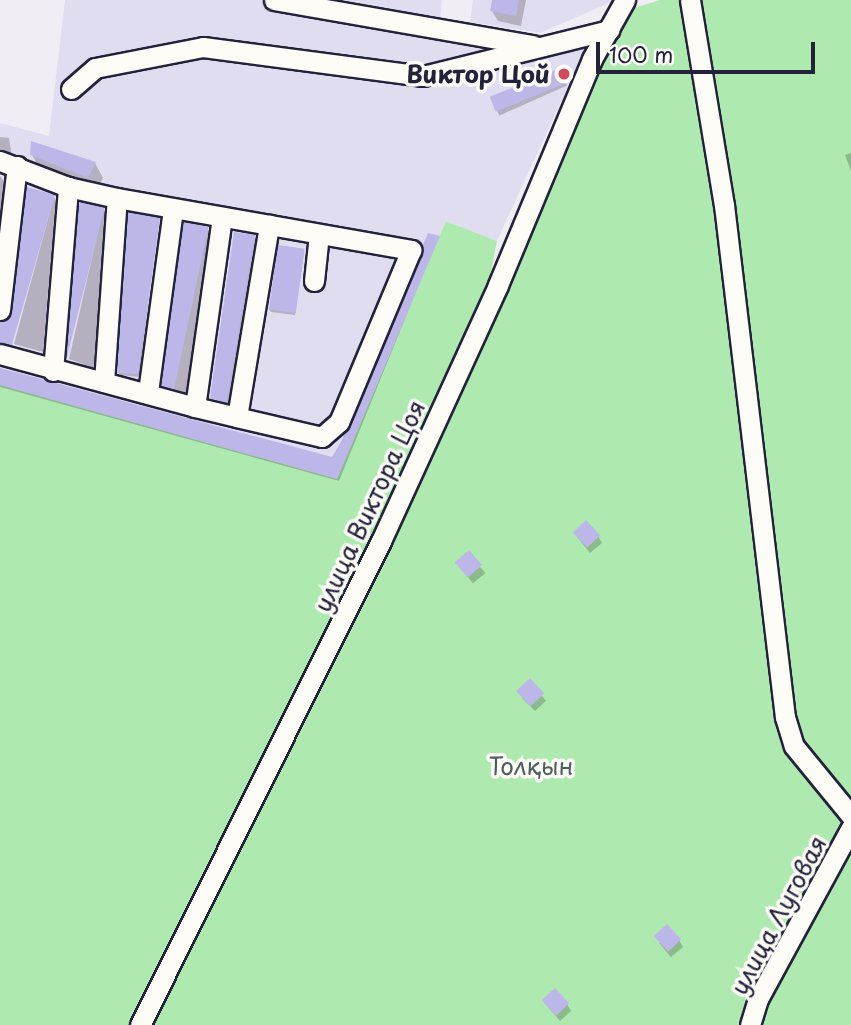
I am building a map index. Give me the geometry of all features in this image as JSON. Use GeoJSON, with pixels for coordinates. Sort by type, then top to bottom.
{"type":"FeatureCollection","features":[{"type":"Feature","properties":{"kind":"street"},"geometry":{"type":"LineString","coordinates":[[274,0],[420,22],[538,46]]}},
{"type":"Feature","properties":{"kind":"street","name":"улица Виктора Цоя"},"geometry":{"type":"LineString","coordinates":[[140,1025],[381,541],[609,30],[625,0]]}},
{"type":"Feature","properties":{"kind":"street"},"geometry":{"type":"LineString","coordinates":[[690,0],[724,205],[785,717],[794,746],[851,816]]}},
{"type":"Feature","properties":{"kind":"street"},"geometry":{"type":"LineString","coordinates":[[71,89],[95,68],[203,47],[423,76],[609,30]]}},
{"type":"Feature","properties":{"kind":"street"},"geometry":{"type":"LineString","coordinates":[[0,310],[9,163],[68,187],[117,198],[411,250],[377,342],[340,422],[323,437],[53,371],[0,355]]}},
{"type":"Feature","properties":{"kind":"street"},"geometry":{"type":"LineString","coordinates":[[53,371],[68,187]]}},
{"type":"Feature","properties":{"kind":"street"},"geometry":{"type":"LineString","coordinates":[[104,382],[117,198]]}},
{"type":"Feature","properties":{"kind":"street"},"geometry":{"type":"LineString","coordinates":[[148,393],[173,210]]}},
{"type":"Feature","properties":{"kind":"street"},"geometry":{"type":"LineString","coordinates":[[195,407],[222,218]]}},
{"type":"Feature","properties":{"kind":"street"},"geometry":{"type":"LineString","coordinates":[[237,417],[269,225]]}},
{"type":"Feature","properties":{"kind":"street"},"geometry":{"type":"LineString","coordinates":[[314,281],[319,234]]}},
{"type":"Feature","properties":{"kind":"street","name":"улица Луговая"},"geometry":{"type":"LineString","coordinates":[[752,1024],[758,999],[851,828]]}},
{"type":"Feature","properties":{"kind":"shaded area"},"geometry":{"type":"Polygon","coordinates":[[[65,0],[442,0],[439,32],[588,43],[497,241],[446,221],[337,479],[0,385],[0,123],[49,136],[65,0]]]}},
{"type":"Feature","properties":{"kind":"shaded area"},"geometry":{"type":"Polygon","coordinates":[[[473,0],[616,0],[540,33],[470,22],[473,0]]]}},
{"type":"Feature","properties":{"kind":"green space","name":"Толқын"},"geometry":{"type":"Polygon","coordinates":[[[660,0],[851,0],[851,1025],[0,1025],[0,385],[337,479],[446,221],[497,241],[489,282],[628,10],[660,0]]]}},
{"type":"Feature","properties":{"kind":"building"},"geometry":{"type":"Polygon","coordinates":[[[492,0],[519,0],[516,16],[490,11],[492,0]]]}},
{"type":"Feature","properties":{"kind":"building"},"geometry":{"type":"Polygon","coordinates":[[[561,68],[567,83],[496,112],[490,97],[561,68]]]}},
{"type":"Feature","properties":{"kind":"building"},"geometry":{"type":"Polygon","coordinates":[[[31,141],[96,162],[88,178],[30,155],[31,141]]]}},
{"type":"Feature","properties":{"kind":"building"},"geometry":{"type":"Polygon","coordinates":[[[27,187],[55,195],[11,348],[0,345],[0,281],[27,187]]]}},
{"type":"Feature","properties":{"kind":"building"},"geometry":{"type":"Polygon","coordinates":[[[80,202],[104,208],[66,362],[42,356],[80,202]]]}},
{"type":"Feature","properties":{"kind":"building"},"geometry":{"type":"Polygon","coordinates":[[[128,212],[160,218],[138,374],[117,373],[128,212]]]}},
{"type":"Feature","properties":{"kind":"building"},"geometry":{"type":"Polygon","coordinates":[[[184,222],[208,227],[174,389],[150,383],[184,222]]]}},
{"type":"Feature","properties":{"kind":"building"},"geometry":{"type":"Polygon","coordinates":[[[234,232],[255,235],[227,402],[210,398],[234,232]]]}},
{"type":"Feature","properties":{"kind":"building"},"geometry":{"type":"Polygon","coordinates":[[[428,233],[440,236],[337,479],[0,385],[0,368],[332,457],[350,427],[428,233]]]}},
{"type":"Feature","properties":{"kind":"building"},"geometry":{"type":"Polygon","coordinates":[[[278,245],[305,249],[296,313],[269,309],[278,245]]]}},
{"type":"Feature","properties":{"kind":"building"},"geometry":{"type":"Polygon","coordinates":[[[586,520],[600,535],[587,548],[573,532],[586,520]]]}},
{"type":"Feature","properties":{"kind":"building"},"geometry":{"type":"Polygon","coordinates":[[[469,550],[482,565],[468,578],[455,562],[469,550]]]}},
{"type":"Feature","properties":{"kind":"building"},"geometry":{"type":"Polygon","coordinates":[[[530,678],[544,693],[530,706],[516,691],[530,678]]]}},
{"type":"Feature","properties":{"kind":"building"},"geometry":{"type":"Polygon","coordinates":[[[667,924],[681,939],[668,952],[654,936],[667,924]]]}},
{"type":"Feature","properties":{"kind":"building"},"geometry":{"type":"Polygon","coordinates":[[[555,988],[569,1003],[556,1016],[542,1000],[555,988]]]}},
{"type":"Feature","properties":{"kind":"place","name":"Виктор Цой"},"geometry":{"type":"Point","coordinates":[564,74]}}]}
